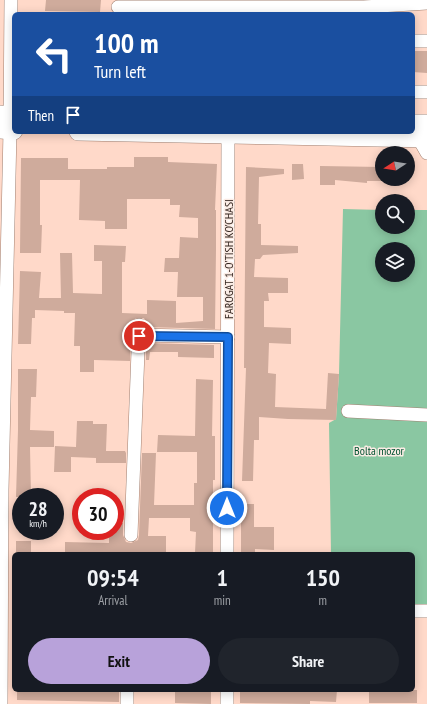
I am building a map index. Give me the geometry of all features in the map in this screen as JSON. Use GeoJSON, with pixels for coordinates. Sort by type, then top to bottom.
{"type":"FeatureCollection","features":[{"type":"Feature","properties":{"kind":"main road"},"geometry":{"type":"LineString","coordinates":[[228,134],[420,134],[427,123]]}},
{"type":"Feature","properties":{"kind":"street"},"geometry":{"type":"LineString","coordinates":[[1,704],[1,490],[11,0]]}},
{"type":"Feature","properties":{"kind":"street"},"geometry":{"type":"LineString","coordinates":[[118,7],[194,4],[308,3],[364,7],[427,3]]}},
{"type":"Feature","properties":{"kind":"street"},"geometry":{"type":"LineString","coordinates":[[415,41],[427,41]]}},
{"type":"Feature","properties":{"kind":"street"},"geometry":{"type":"LineString","coordinates":[[415,92],[427,92]]}},
{"type":"Feature","properties":{"kind":"street","name":"FAROGAT 1-O'TISH KO'CHASI"},"geometry":{"type":"LineString","coordinates":[[227,552],[228,134]]}},
{"type":"Feature","properties":{"kind":"street"},"geometry":{"type":"LineString","coordinates":[[420,134],[427,153]]}},
{"type":"Feature","properties":{"kind":"street"},"geometry":{"type":"LineString","coordinates":[[131,535],[139,330],[228,337]]}},
{"type":"Feature","properties":{"kind":"street"},"geometry":{"type":"LineString","coordinates":[[348,411],[427,415]]}},
{"type":"Feature","properties":{"kind":"street"},"geometry":{"type":"LineString","coordinates":[[415,611],[427,611]]}},
{"type":"Feature","properties":{"kind":"street"},"geometry":{"type":"LineString","coordinates":[[127,692],[127,704]]}},
{"type":"Feature","properties":{"kind":"street"},"geometry":{"type":"LineString","coordinates":[[227,692],[227,704]]}},
{"type":"Feature","properties":{"kind":"green space","name":"Bolta mozor"},"geometry":{"type":"Polygon","coordinates":[[[343,209],[375,210],[375,234],[415,234],[415,210],[427,210],[427,615],[415,614],[415,552],[331,552],[329,423],[336,419],[339,374],[343,209]]]}},
{"type":"Feature","properties":{"kind":"building"},"geometry":{"type":"Polygon","coordinates":[[[46,0],[101,0],[100,12],[45,11],[46,0]]]}},
{"type":"Feature","properties":{"kind":"building"},"geometry":{"type":"Polygon","coordinates":[[[415,51],[427,51],[427,73],[415,72],[415,51]]]}},
{"type":"Feature","properties":{"kind":"building"},"geometry":{"type":"Polygon","coordinates":[[[134,157],[168,157],[168,162],[217,164],[215,210],[215,329],[147,327],[144,318],[136,318],[131,325],[130,361],[94,360],[94,372],[80,372],[80,346],[74,346],[75,313],[35,310],[35,318],[32,318],[31,344],[18,344],[20,271],[41,272],[39,298],[61,298],[60,253],[72,253],[73,293],[102,294],[102,261],[94,261],[94,245],[126,246],[125,262],[122,262],[122,313],[147,314],[147,300],[176,301],[176,323],[203,321],[203,297],[177,297],[178,272],[164,272],[165,258],[179,258],[180,237],[198,238],[198,218],[179,217],[180,205],[170,205],[170,199],[127,199],[127,229],[105,229],[105,221],[79,220],[80,180],[40,180],[40,225],[42,225],[41,253],[20,253],[21,158],[68,158],[68,169],[107,169],[107,167],[134,167],[134,157]]]}},
{"type":"Feature","properties":{"kind":"building"},"geometry":{"type":"Polygon","coordinates":[[[292,164],[303,164],[304,179],[292,180],[292,164]]]}},
{"type":"Feature","properties":{"kind":"building"},"geometry":{"type":"Polygon","coordinates":[[[320,166],[375,167],[375,181],[367,181],[367,183],[335,180],[335,185],[320,185],[320,166]]]}},
{"type":"Feature","properties":{"kind":"building"},"geometry":{"type":"Polygon","coordinates":[[[246,167],[284,169],[284,174],[259,177],[258,224],[261,224],[261,245],[298,246],[298,253],[263,255],[260,259],[255,259],[254,277],[288,278],[288,293],[268,293],[269,301],[264,301],[264,327],[291,328],[291,344],[269,343],[268,373],[276,374],[275,407],[326,409],[328,373],[339,374],[336,420],[259,417],[259,440],[254,440],[253,481],[242,481],[246,368],[244,368],[246,167]]]}},
{"type":"Feature","properties":{"kind":"building"},"geometry":{"type":"Polygon","coordinates":[[[146,343],[214,345],[214,358],[178,357],[178,352],[150,352],[149,360],[146,360],[146,343]]]}},
{"type":"Feature","properties":{"kind":"building"},"geometry":{"type":"Polygon","coordinates":[[[18,369],[37,369],[36,397],[31,397],[30,430],[54,431],[54,447],[30,447],[31,488],[16,488],[18,369]]]}},
{"type":"Feature","properties":{"kind":"building"},"geometry":{"type":"Polygon","coordinates":[[[196,379],[213,380],[212,436],[215,436],[215,480],[213,480],[213,552],[195,552],[196,532],[190,531],[190,518],[149,518],[148,536],[166,536],[166,552],[65,552],[65,542],[109,543],[109,540],[124,540],[124,537],[126,542],[131,543],[138,540],[142,453],[156,453],[154,505],[194,505],[194,483],[197,483],[197,452],[157,452],[158,435],[195,436],[196,379]]]}},
{"type":"Feature","properties":{"kind":"building"},"geometry":{"type":"Polygon","coordinates":[[[77,421],[93,421],[93,424],[107,424],[106,451],[125,451],[126,463],[96,463],[96,458],[71,457],[71,472],[54,472],[55,446],[76,447],[77,421]]]}},
{"type":"Feature","properties":{"kind":"building"},"geometry":{"type":"Polygon","coordinates":[[[241,504],[254,504],[254,527],[274,527],[274,550],[255,549],[255,552],[241,552],[241,504]]]}},
{"type":"Feature","properties":{"kind":"building"},"geometry":{"type":"Polygon","coordinates":[[[16,541],[31,541],[31,552],[16,552],[16,541]]]}},
{"type":"Feature","properties":{"kind":"building"},"geometry":{"type":"Polygon","coordinates":[[[415,690],[417,690],[417,703],[369,703],[369,692],[415,692],[415,690]]]}},
{"type":"Feature","properties":{"kind":"building"},"geometry":{"type":"Polygon","coordinates":[[[17,692],[119,692],[119,702],[17,700],[17,692]]]}},
{"type":"Feature","properties":{"kind":"building"},"geometry":{"type":"Polygon","coordinates":[[[175,692],[211,692],[211,704],[175,703],[175,692]]]}},
{"type":"Feature","properties":{"kind":"building"},"geometry":{"type":"Polygon","coordinates":[[[240,692],[337,692],[336,702],[310,701],[310,704],[240,703],[240,692]]]}},
{"type":"Feature","properties":{"kind":"route"},"geometry":{"type":"LineString","coordinates":[[139,336],[228,337],[227,508]]}}]}
